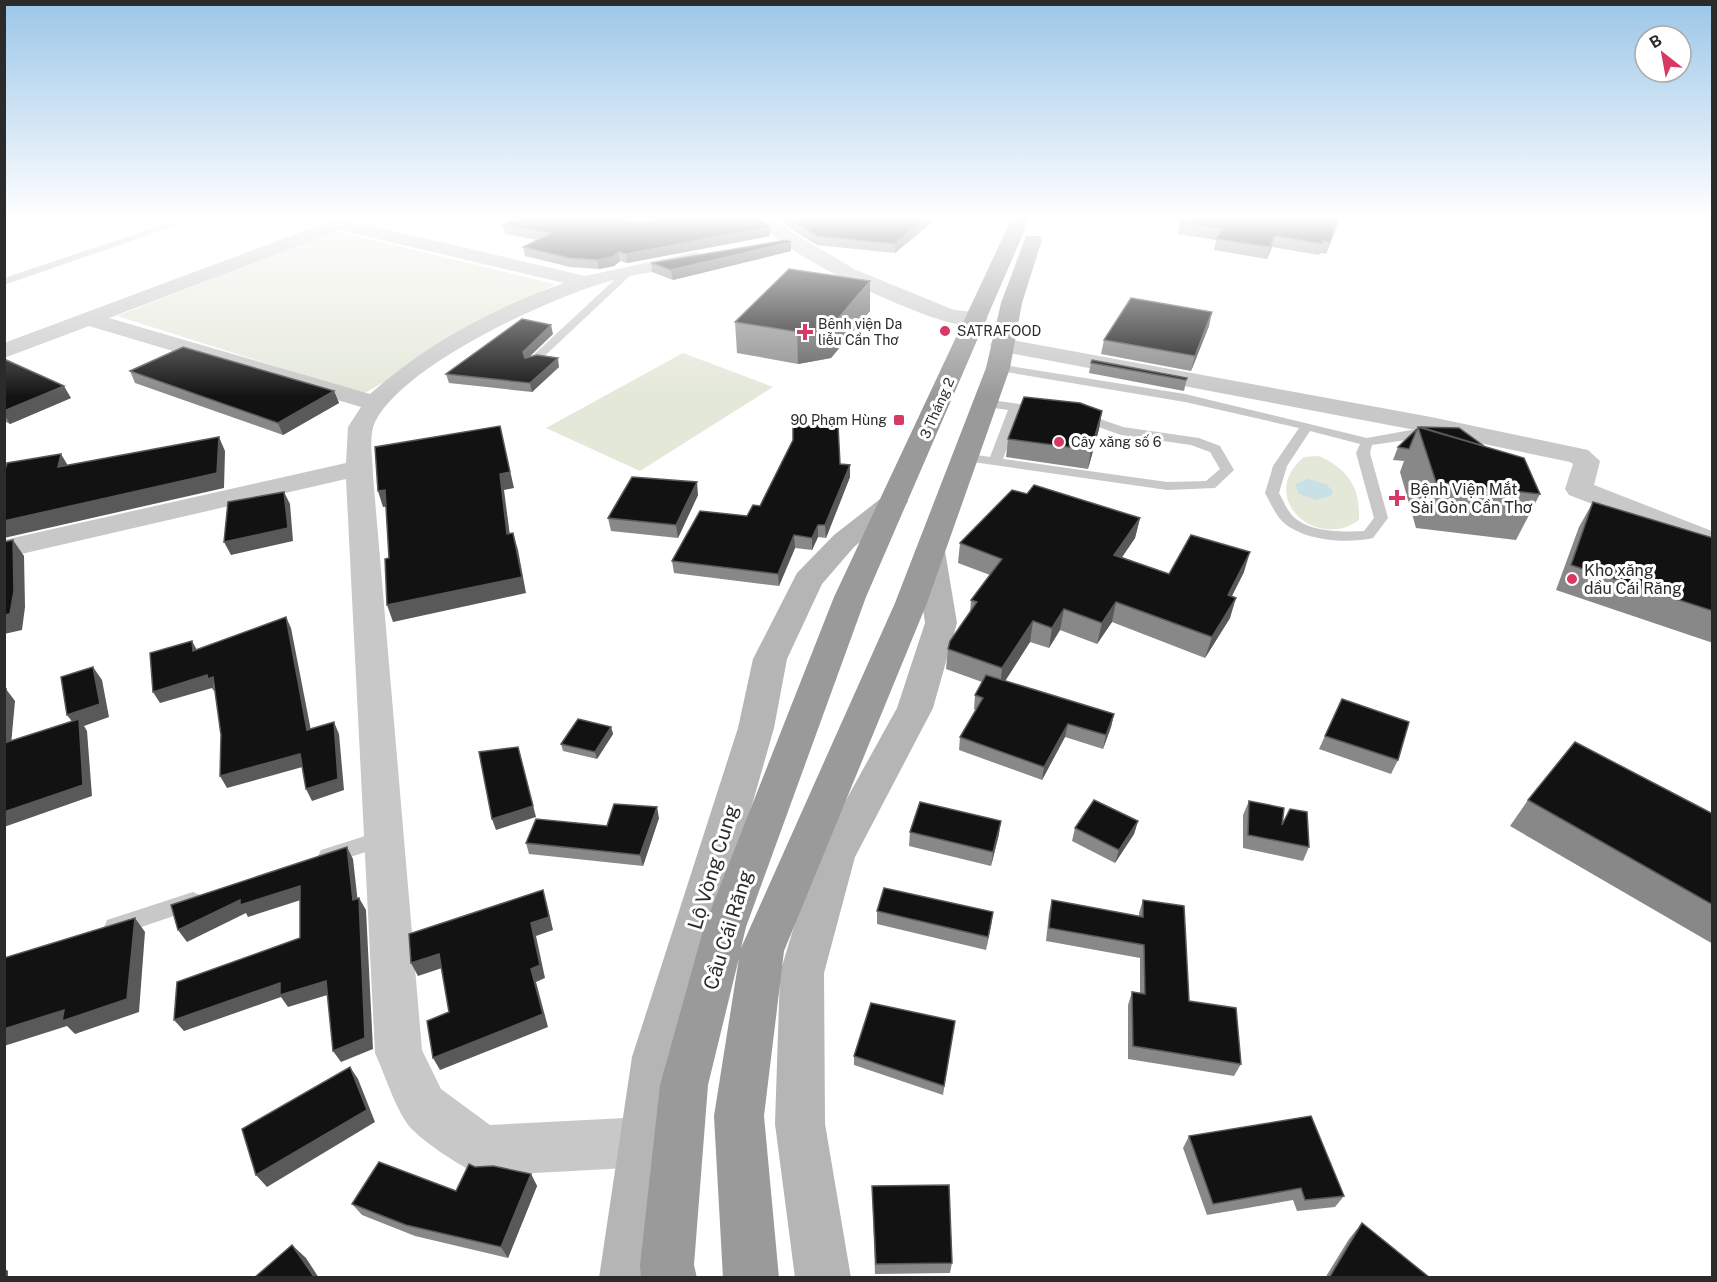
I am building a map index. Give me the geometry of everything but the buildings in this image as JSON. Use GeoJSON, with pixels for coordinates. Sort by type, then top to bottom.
{"type":"FeatureCollection","features":[{"type":"Feature","properties":{"kind":"highway","name":"3 Tháng 2"},"geometry":{"type":"LineString","coordinates":[[850,597],[995,278]]}},
{"type":"Feature","properties":{"kind":"highway"},"geometry":{"type":"LineString","coordinates":[[751,1278],[739,1116],[762,951],[911,603],[1000,356],[1019,278]]}},
{"type":"Feature","properties":{"kind":"highway","name":"Cầu Cái Răng"},"geometry":{"type":"LineString","coordinates":[[669,1278],[668,1265],[684,1085],[725,927],[850,597]]}},
{"type":"Feature","properties":{"kind":"main road","name":"Lộ Vòng Cung"},"geometry":{"type":"LineString","coordinates":[[627,1278],[656,1056],[756,728],[770,659],[808,580],[844,540],[894,502]]}},
{"type":"Feature","properties":{"kind":"main road"},"geometry":{"type":"LineString","coordinates":[[823,1278],[800,1124],[802,973],[835,856],[915,708],[941,623],[930,551]]}},
{"type":"Feature","properties":{"kind":"street"},"geometry":{"type":"LineString","coordinates":[[4,351],[200,278]]}},
{"type":"Feature","properties":{"kind":"street"},"geometry":{"type":"LineString","coordinates":[[567,278],[585,282]]}},
{"type":"Feature","properties":{"kind":"street"},"geometry":{"type":"LineString","coordinates":[[603,278],[585,282],[491,324],[420,364],[375,403],[362,423],[359,469],[399,1053],[424,1106],[482,1151],[645,1142]]}},
{"type":"Feature","properties":{"kind":"street"},"geometry":{"type":"LineString","coordinates":[[858,278],[950,316],[977,318]]}},
{"type":"Feature","properties":{"kind":"street"},"geometry":{"type":"LineString","coordinates":[[91,320],[375,403]]}},
{"type":"Feature","properties":{"kind":"street"},"geometry":{"type":"LineString","coordinates":[[1000,356],[1431,425],[1579,456],[1587,461],[1579,489],[1713,541]]}},
{"type":"Feature","properties":{"kind":"street"},"geometry":{"type":"LineString","coordinates":[[4,549],[330,473],[359,469]]}},
{"type":"Feature","properties":{"kind":"lane"},"geometry":{"type":"LineString","coordinates":[[531,363],[623,278]]}},
{"type":"Feature","properties":{"kind":"lane"},"geometry":{"type":"LineString","coordinates":[[1000,356],[1308,426],[1367,442],[1422,432],[1445,435]]}},
{"type":"Feature","properties":{"kind":"lane"},"geometry":{"type":"LineString","coordinates":[[964,457],[1167,486],[1210,485],[1227,470],[1215,449],[1194,441],[1121,431],[1064,414],[984,403]]}},
{"type":"Feature","properties":{"kind":"lane"},"geometry":{"type":"LineString","coordinates":[[995,462],[1015,407]]}},
{"type":"Feature","properties":{"kind":"lane"},"geometry":{"type":"LineString","coordinates":[[1308,426],[1280,466],[1272,493],[1287,519],[1310,530],[1341,537],[1368,536],[1381,518],[1364,453],[1367,442]]}},
{"type":"Feature","properties":{"kind":"lane"},"geometry":{"type":"LineString","coordinates":[[306,863],[384,837]]}},
{"type":"Feature","properties":{"kind":"lane"},"geometry":{"type":"LineString","coordinates":[[94,933],[217,893]]}},
{"type":"Feature","properties":{"kind":"shaded area"},"geometry":{"type":"Polygon","coordinates":[[[215,278],[529,278],[555,284],[363,394],[117,316],[215,278]]]}},
{"type":"Feature","properties":{"kind":"shaded area"},"geometry":{"type":"Polygon","coordinates":[[[683,353],[773,387],[640,471],[546,428],[683,353]]]}},
{"type":"Feature","properties":{"kind":"shaded area"},"geometry":{"type":"Polygon","coordinates":[[[1319,456],[1338,467],[1355,489],[1359,520],[1342,528],[1325,529],[1310,524],[1297,515],[1289,503],[1286,488],[1291,472],[1304,457],[1319,456]]]}},
{"type":"Feature","properties":{"kind":"water"},"geometry":{"type":"Polygon","coordinates":[[[1308,479],[1326,484],[1333,491],[1331,496],[1316,500],[1299,494],[1295,484],[1308,479]]]}},
{"type":"Feature","properties":{"kind":"place","name":"SATRAFOOD"},"geometry":{"type":"Point","coordinates":[945,331]}},
{"type":"Feature","properties":{"kind":"place","name":"Bệnh viện Da liễu Cần Thơ"},"geometry":{"type":"Point","coordinates":[805,332]}},
{"type":"Feature","properties":{"kind":"place","name":"90 Phạm Hùng"},"geometry":{"type":"Point","coordinates":[899,420]}},
{"type":"Feature","properties":{"kind":"place","name":"Cây xăng số 6"},"geometry":{"type":"Point","coordinates":[1059,442]}},
{"type":"Feature","properties":{"kind":"place","name":"Bệnh Viện Mắt Sài Gòn Cần Thơ"},"geometry":{"type":"Point","coordinates":[1397,498]}},
{"type":"Feature","properties":{"kind":"place","name":"Kho xăng dầu Cái Răng"},"geometry":{"type":"Point","coordinates":[1572,579]}}]}
